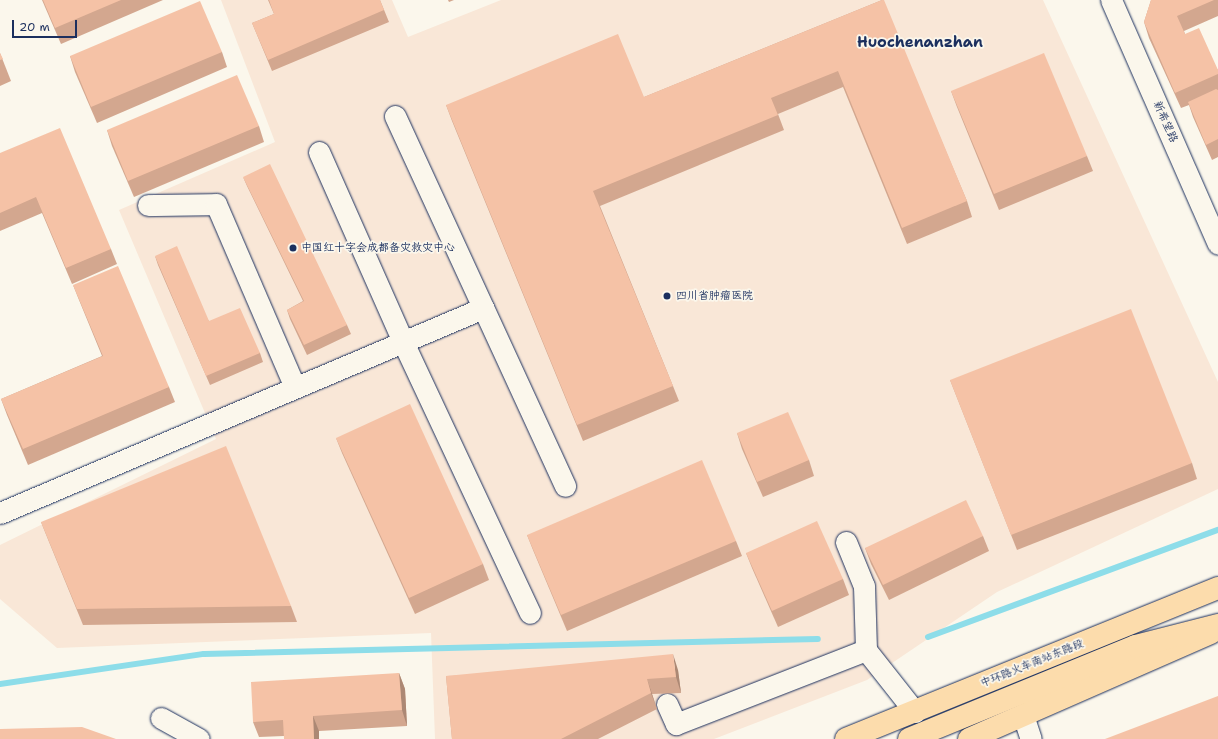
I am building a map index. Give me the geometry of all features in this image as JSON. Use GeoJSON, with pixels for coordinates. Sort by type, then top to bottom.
{"type":"FeatureCollection","features":[{"type":"Feature","properties":{"kind":"main road","name":"中环路火车南站东路段"},"geometry":{"type":"LineString","coordinates":[[846,739],[1218,588]]}},
{"type":"Feature","properties":{"kind":"main road"},"geometry":{"type":"LineString","coordinates":[[909,739],[1136,646],[1218,625]]}},
{"type":"Feature","properties":{"kind":"main road"},"geometry":{"type":"LineString","coordinates":[[969,739],[995,734],[1023,715],[1218,630]]}},
{"type":"Feature","properties":{"kind":"street","name":"新希望路"},"geometry":{"type":"LineString","coordinates":[[1112,0],[1218,244]]}},
{"type":"Feature","properties":{"kind":"street"},"geometry":{"type":"LineString","coordinates":[[394,116],[565,486]]}},
{"type":"Feature","properties":{"kind":"street"},"geometry":{"type":"LineString","coordinates":[[319,152],[403,342],[530,613]]}},
{"type":"Feature","properties":{"kind":"street"},"geometry":{"type":"LineString","coordinates":[[148,205],[216,204],[295,387]]}},
{"type":"Feature","properties":{"kind":"street"},"geometry":{"type":"LineString","coordinates":[[0,512],[483,308]]}},
{"type":"Feature","properties":{"kind":"street"},"geometry":{"type":"LineString","coordinates":[[846,542],[864,586],[866,650],[915,712]]}},
{"type":"Feature","properties":{"kind":"street"},"geometry":{"type":"LineString","coordinates":[[667,704],[676,724],[866,650]]}},
{"type":"Feature","properties":{"kind":"street"},"geometry":{"type":"LineString","coordinates":[[1023,715],[1031,739]]}},
{"type":"Feature","properties":{"kind":"street"},"geometry":{"type":"LineString","coordinates":[[161,718],[199,739]]}},
{"type":"Feature","properties":{"kind":"shaded area","name":"四川省肿瘤医院"},"geometry":{"type":"Polygon","coordinates":[[[221,0],[392,0],[408,37],[501,0],[1043,0],[1218,382],[1218,489],[997,592],[867,680],[714,739],[435,739],[431,633],[57,648],[0,599],[0,545],[216,439],[119,210],[275,142],[221,0]]]}},
{"type":"Feature","properties":{"kind":"building"},"geometry":{"type":"Polygon","coordinates":[[[43,0],[121,0],[55,28],[43,0]]]}},
{"type":"Feature","properties":{"kind":"building"},"geometry":{"type":"Polygon","coordinates":[[[269,0],[380,0],[384,10],[268,60],[252,23],[274,14],[269,0]]]}},
{"type":"Feature","properties":{"kind":"building"},"geometry":{"type":"Polygon","coordinates":[[[884,0],[967,201],[902,228],[838,71],[771,98],[778,115],[593,191],[673,386],[577,425],[446,105],[618,34],[644,97],[884,0]]]}},
{"type":"Feature","properties":{"kind":"building"},"geometry":{"type":"Polygon","coordinates":[[[1151,0],[1214,0],[1177,16],[1185,34],[1199,28],[1218,70],[1218,74],[1175,93],[1144,22],[1151,0]]]}},
{"type":"Feature","properties":{"kind":"building"},"geometry":{"type":"Polygon","coordinates":[[[200,1],[222,52],[91,107],[70,56],[200,1]]]}},
{"type":"Feature","properties":{"kind":"building"},"geometry":{"type":"Polygon","coordinates":[[[0,53],[3,59],[0,60],[0,53]]]}},
{"type":"Feature","properties":{"kind":"building"},"geometry":{"type":"Polygon","coordinates":[[[1044,53],[1087,156],[994,194],[951,91],[1044,53]]]}},
{"type":"Feature","properties":{"kind":"building"},"geometry":{"type":"Polygon","coordinates":[[[237,75],[259,126],[128,181],[107,130],[237,75]]]}},
{"type":"Feature","properties":{"kind":"building"},"geometry":{"type":"Polygon","coordinates":[[[1216,89],[1218,90],[1218,139],[1206,145],[1188,102],[1216,89]]]}},
{"type":"Feature","properties":{"kind":"building"},"geometry":{"type":"Polygon","coordinates":[[[60,128],[111,249],[66,268],[36,197],[0,213],[0,153],[60,128]]]}},
{"type":"Feature","properties":{"kind":"building","name":"中国红十字会成都备灾救灾中心"},"geometry":{"type":"Polygon","coordinates":[[[270,164],[347,325],[304,345],[287,310],[304,301],[243,177],[270,164]]]}},
{"type":"Feature","properties":{"kind":"building"},"geometry":{"type":"Polygon","coordinates":[[[177,246],[209,321],[240,308],[260,353],[206,376],[155,256],[177,246]]]}},
{"type":"Feature","properties":{"kind":"building"},"geometry":{"type":"Polygon","coordinates":[[[118,266],[169,387],[23,449],[1,399],[103,356],[73,285],[118,266]]]}},
{"type":"Feature","properties":{"kind":"building"},"geometry":{"type":"Polygon","coordinates":[[[1131,309],[1192,463],[1011,535],[950,380],[1131,309]]]}},
{"type":"Feature","properties":{"kind":"building"},"geometry":{"type":"Polygon","coordinates":[[[410,404],[483,564],[409,598],[336,438],[410,404]]]}},
{"type":"Feature","properties":{"kind":"building"},"geometry":{"type":"Polygon","coordinates":[[[788,412],[809,460],[757,482],[737,433],[788,412]]]}},
{"type":"Feature","properties":{"kind":"building"},"geometry":{"type":"Polygon","coordinates":[[[226,446],[291,606],[77,609],[41,522],[226,446]]]}},
{"type":"Feature","properties":{"kind":"building"},"geometry":{"type":"Polygon","coordinates":[[[702,460],[736,541],[561,615],[527,535],[702,460]]]}},
{"type":"Feature","properties":{"kind":"building"},"geometry":{"type":"Polygon","coordinates":[[[966,500],[983,536],[883,585],[865,548],[966,500]]]}},
{"type":"Feature","properties":{"kind":"building"},"geometry":{"type":"Polygon","coordinates":[[[817,521],[843,579],[772,611],[746,553],[817,521]]]}},
{"type":"Feature","properties":{"kind":"building"},"geometry":{"type":"Polygon","coordinates":[[[673,654],[676,677],[647,679],[651,693],[561,739],[452,739],[446,676],[673,654]]]}},
{"type":"Feature","properties":{"kind":"building"},"geometry":{"type":"Polygon","coordinates":[[[399,673],[402,710],[313,716],[314,739],[284,739],[283,720],[253,722],[251,682],[399,673]]]}},
{"type":"Feature","properties":{"kind":"building"},"geometry":{"type":"Polygon","coordinates":[[[1218,696],[1218,739],[1105,739],[1218,696]]]}},
{"type":"Feature","properties":{"kind":"building"},"geometry":{"type":"Polygon","coordinates":[[[82,727],[116,739],[0,739],[0,729],[82,727]]]}},
{"type":"Feature","properties":{"kind":"waterway"},"geometry":{"type":"LineString","coordinates":[[928,637],[1218,530]]}},
{"type":"Feature","properties":{"kind":"waterway"},"geometry":{"type":"LineString","coordinates":[[0,684],[204,654],[818,639]]}},
{"type":"Feature","properties":{"kind":"place","name":"中国红十字会成都备灾救灾中心"},"geometry":{"type":"Point","coordinates":[293,248]}},
{"type":"Feature","properties":{"kind":"place","name":"四川省肿瘤医院"},"geometry":{"type":"Point","coordinates":[667,296]}},
{"type":"Feature","properties":{"kind":"district","name":"Huochenanzhan"},"geometry":{"type":"Point","coordinates":[920,43]}}]}
